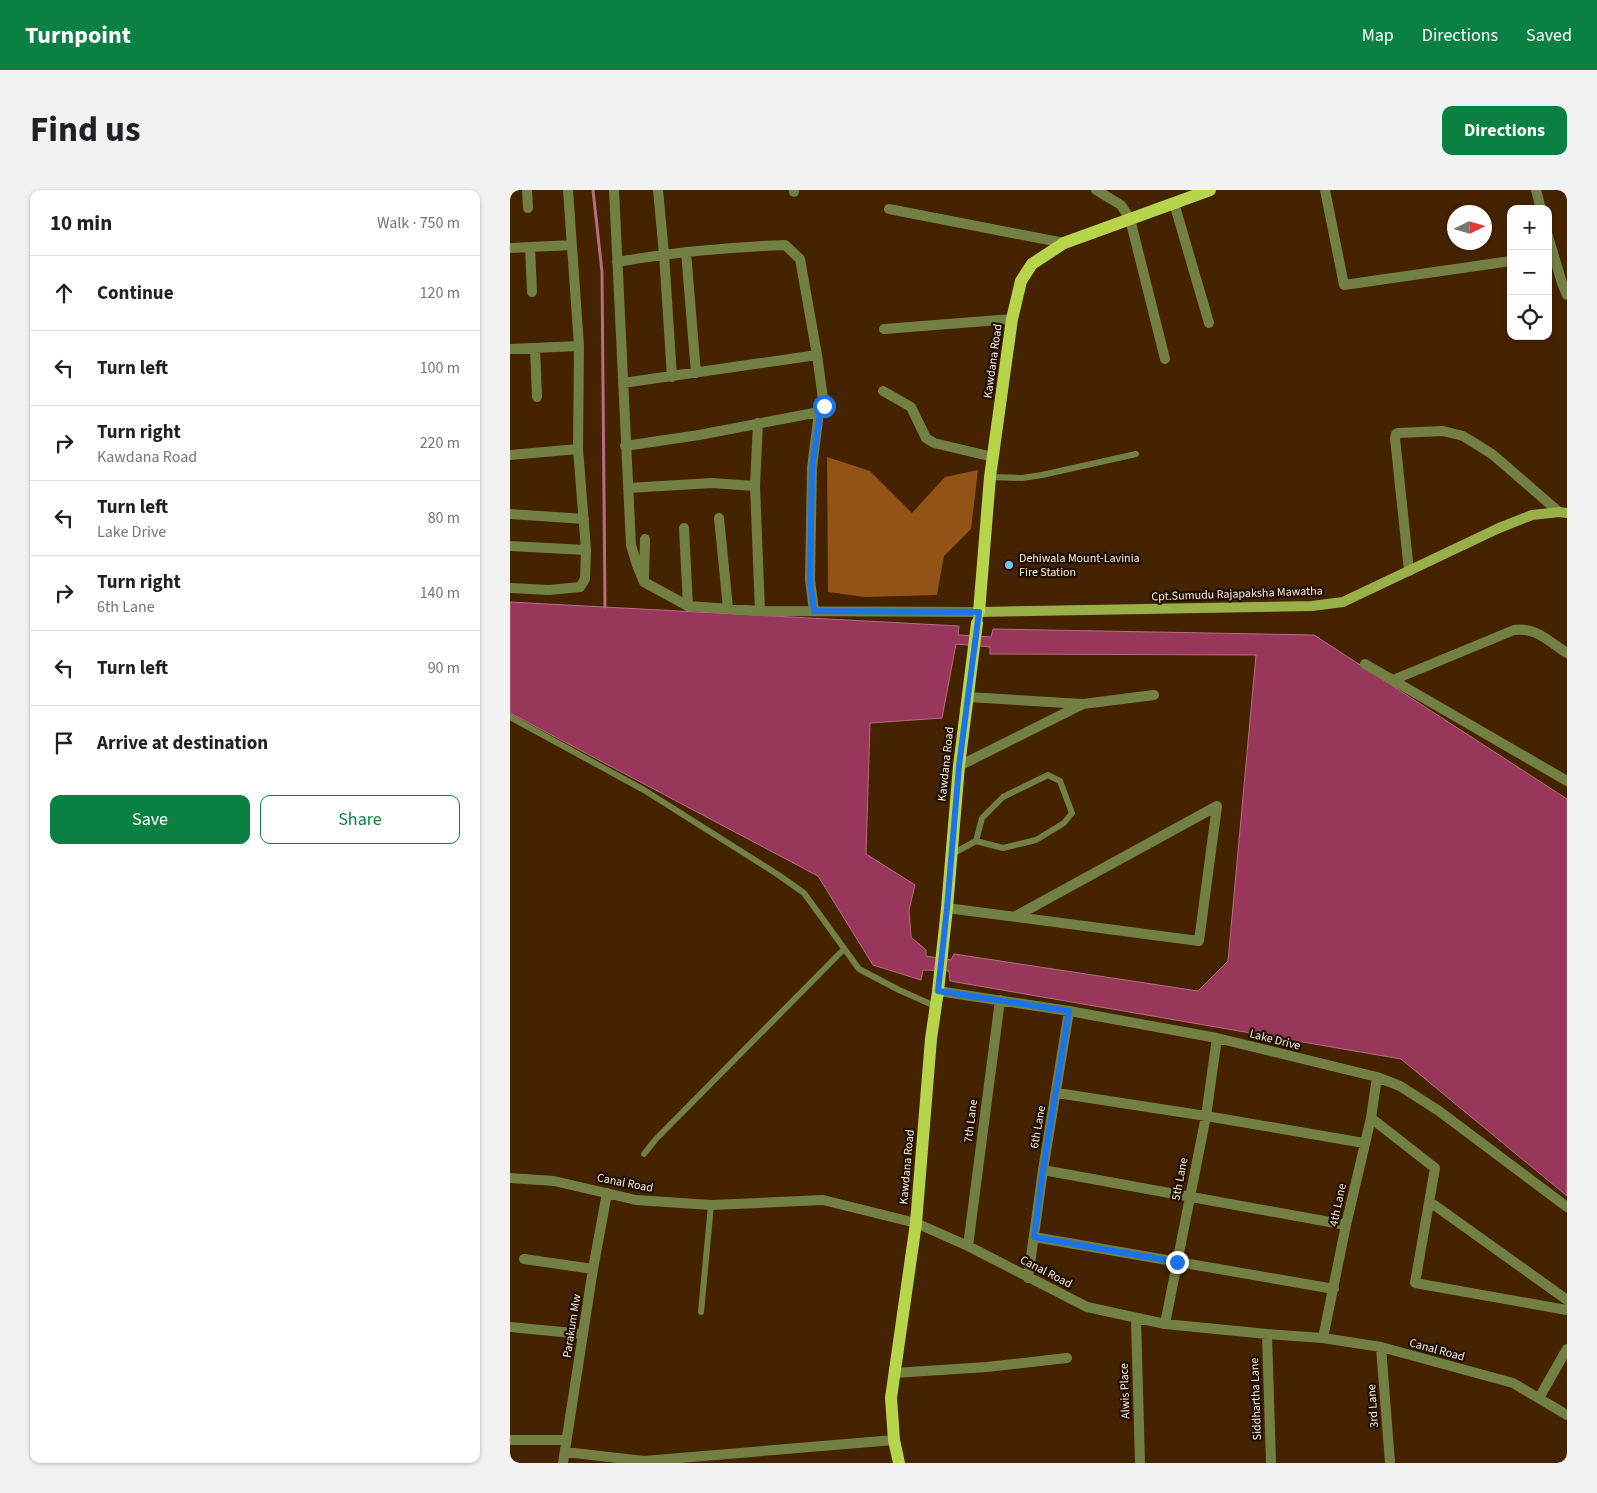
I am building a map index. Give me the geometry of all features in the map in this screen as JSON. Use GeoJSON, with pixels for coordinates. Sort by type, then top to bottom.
{"type":"FeatureCollection","features":[{"type":"Feature","properties":{"kind":"main road","name":"Kawdana Road"},"geometry":{"type":"LineString","coordinates":[[898,1463],[894,1440],[891,1398],[916,1223],[931,1039],[947,908],[959,766],[978,618],[990,477],[1012,319],[1021,281],[1032,264],[1064,243],[1210,190]]}},
{"type":"Feature","properties":{"kind":"main road","name":"Cpt.Sumudu Rajapaksha Mawatha"},"geometry":{"type":"LineString","coordinates":[[978,618],[1312,606],[1343,602],[1499,528],[1532,516],[1563,512]]}},
{"type":"Feature","properties":{"kind":"street"},"geometry":{"type":"LineString","coordinates":[[527,190],[528,208]]}},
{"type":"Feature","properties":{"kind":"street"},"geometry":{"type":"LineString","coordinates":[[510,588],[549,590],[580,586],[585,579],[586,550],[578,449],[579,346],[568,190]]}},
{"type":"Feature","properties":{"kind":"street"},"geometry":{"type":"LineString","coordinates":[[614,190],[631,545],[644,582],[688,606],[760,611],[814,611],[978,618]]}},
{"type":"Feature","properties":{"kind":"street"},"geometry":{"type":"LineString","coordinates":[[658,190],[672,377]]}},
{"type":"Feature","properties":{"kind":"street"},"geometry":{"type":"LineString","coordinates":[[1096,190],[1121,205],[1130,218],[1165,359]]}},
{"type":"Feature","properties":{"kind":"street"},"geometry":{"type":"LineString","coordinates":[[1325,190],[1344,285],[1507,262]]}},
{"type":"Feature","properties":{"kind":"street"},"geometry":{"type":"LineString","coordinates":[[1536,190],[1540,205]]}},
{"type":"Feature","properties":{"kind":"street"},"geometry":{"type":"LineString","coordinates":[[1174,203],[1209,323]]}},
{"type":"Feature","properties":{"kind":"street"},"geometry":{"type":"LineString","coordinates":[[889,209],[1064,243]]}},
{"type":"Feature","properties":{"kind":"street"},"geometry":{"type":"LineString","coordinates":[[510,248],[572,245]]}},
{"type":"Feature","properties":{"kind":"street"},"geometry":{"type":"LineString","coordinates":[[617,262],[664,254],[728,247],[785,245],[800,259],[824,406],[820,412],[812,478],[810,580],[814,611]]}},
{"type":"Feature","properties":{"kind":"street"},"geometry":{"type":"LineString","coordinates":[[530,247],[532,292]]}},
{"type":"Feature","properties":{"kind":"street"},"geometry":{"type":"LineString","coordinates":[[686,252],[696,373]]}},
{"type":"Feature","properties":{"kind":"street"},"geometry":{"type":"LineString","coordinates":[[1552,258],[1567,295]]}},
{"type":"Feature","properties":{"kind":"street"},"geometry":{"type":"LineString","coordinates":[[884,329],[1012,319]]}},
{"type":"Feature","properties":{"kind":"street"},"geometry":{"type":"LineString","coordinates":[[510,349],[579,346]]}},
{"type":"Feature","properties":{"kind":"street"},"geometry":{"type":"LineString","coordinates":[[535,348],[537,397]]}},
{"type":"Feature","properties":{"kind":"street"},"geometry":{"type":"LineString","coordinates":[[623,383],[817,354]]}},
{"type":"Feature","properties":{"kind":"street"},"geometry":{"type":"LineString","coordinates":[[883,391],[911,408],[926,438],[934,443],[993,458]]}},
{"type":"Feature","properties":{"kind":"street"},"geometry":{"type":"LineString","coordinates":[[625,446],[699,435],[820,412]]}},
{"type":"Feature","properties":{"kind":"street"},"geometry":{"type":"LineString","coordinates":[[758,423],[755,486],[760,611]]}},
{"type":"Feature","properties":{"kind":"street"},"geometry":{"type":"LineString","coordinates":[[1409,571],[1396,434],[1443,432],[1463,436],[1492,454],[1563,512]]}},
{"type":"Feature","properties":{"kind":"street"},"geometry":{"type":"LineString","coordinates":[[510,455],[578,449]]}},
{"type":"Feature","properties":{"kind":"street"},"geometry":{"type":"LineString","coordinates":[[628,488],[712,483],[755,486]]}},
{"type":"Feature","properties":{"kind":"street"},"geometry":{"type":"LineString","coordinates":[[510,514],[584,519]]}},
{"type":"Feature","properties":{"kind":"street"},"geometry":{"type":"LineString","coordinates":[[719,518],[728,608]]}},
{"type":"Feature","properties":{"kind":"street"},"geometry":{"type":"LineString","coordinates":[[684,528],[688,606]]}},
{"type":"Feature","properties":{"kind":"street"},"geometry":{"type":"LineString","coordinates":[[644,582],[645,539]]}},
{"type":"Feature","properties":{"kind":"street"},"geometry":{"type":"LineString","coordinates":[[510,546],[586,550]]}},
{"type":"Feature","properties":{"kind":"street"},"geometry":{"type":"LineString","coordinates":[[1392,680],[1514,630],[1524,629],[1539,634],[1565,649]]}},
{"type":"Feature","properties":{"kind":"street"},"geometry":{"type":"LineString","coordinates":[[1365,664],[1567,781]]}},
{"type":"Feature","properties":{"kind":"street"},"geometry":{"type":"LineString","coordinates":[[968,697],[1083,704],[1154,695]]}},
{"type":"Feature","properties":{"kind":"street"},"geometry":{"type":"LineString","coordinates":[[959,766],[1083,704]]}},
{"type":"Feature","properties":{"kind":"street"},"geometry":{"type":"LineString","coordinates":[[947,908],[1199,941],[1218,806],[1016,916]]}},
{"type":"Feature","properties":{"kind":"street","name":"Lake Drive"},"geometry":{"type":"LineString","coordinates":[[938,991],[1069,1011],[1217,1038],[1377,1077],[1400,1086],[1439,1111],[1567,1207]]}},
{"type":"Feature","properties":{"kind":"street","name":"7th Lane"},"geometry":{"type":"LineString","coordinates":[[968,1246],[1000,1000]]}},
{"type":"Feature","properties":{"kind":"street","name":"6th Lane"},"geometry":{"type":"LineString","coordinates":[[1028,1278],[1043,1170],[1069,1011]]}},
{"type":"Feature","properties":{"kind":"street","name":"5th Lane"},"geometry":{"type":"LineString","coordinates":[[1165,1324],[1206,1116],[1217,1038]]}},
{"type":"Feature","properties":{"kind":"street","name":"4th Lane"},"geometry":{"type":"LineString","coordinates":[[1323,1338],[1346,1225],[1371,1118],[1377,1077]]}},
{"type":"Feature","properties":{"kind":"street"},"geometry":{"type":"LineString","coordinates":[[1057,1093],[1364,1143]]}},
{"type":"Feature","properties":{"kind":"street"},"geometry":{"type":"LineString","coordinates":[[1371,1118],[1435,1168],[1415,1283],[1567,1310]]}},
{"type":"Feature","properties":{"kind":"street"},"geometry":{"type":"LineString","coordinates":[[1043,1170],[1346,1225]]}},
{"type":"Feature","properties":{"kind":"street","name":"Canal Road"},"geometry":{"type":"LineString","coordinates":[[510,1178],[554,1181],[636,1200],[711,1205],[822,1200],[916,1223],[968,1246],[1087,1307],[1165,1324],[1323,1338],[1381,1348],[1513,1383],[1567,1414]]}},
{"type":"Feature","properties":{"kind":"street","name":"Parakum Mw"},"geometry":{"type":"LineString","coordinates":[[563,1463],[607,1192]]}},
{"type":"Feature","properties":{"kind":"street"},"geometry":{"type":"LineString","coordinates":[[1430,1202],[1567,1300]]}},
{"type":"Feature","properties":{"kind":"street"},"geometry":{"type":"LineString","coordinates":[[1034,1237],[1334,1289]]}},
{"type":"Feature","properties":{"kind":"street"},"geometry":{"type":"LineString","coordinates":[[524,1259],[593,1269]]}},
{"type":"Feature","properties":{"kind":"street","name":"Alwis Place"},"geometry":{"type":"LineString","coordinates":[[1136,1319],[1140,1463]]}},
{"type":"Feature","properties":{"kind":"street"},"geometry":{"type":"LineString","coordinates":[[510,1326],[583,1334]]}},
{"type":"Feature","properties":{"kind":"street","name":"Siddhartha Lane"},"geometry":{"type":"LineString","coordinates":[[1267,1334],[1271,1463]]}},
{"type":"Feature","properties":{"kind":"street","name":"3rd Lane"},"geometry":{"type":"LineString","coordinates":[[1381,1348],[1390,1463]]}},
{"type":"Feature","properties":{"kind":"street"},"geometry":{"type":"LineString","coordinates":[[1539,1398],[1567,1349]]}},
{"type":"Feature","properties":{"kind":"street"},"geometry":{"type":"LineString","coordinates":[[894,1373],[987,1367],[1067,1358]]}},
{"type":"Feature","properties":{"kind":"street"},"geometry":{"type":"LineString","coordinates":[[510,1440],[566,1440]]}},
{"type":"Feature","properties":{"kind":"street"},"geometry":{"type":"LineString","coordinates":[[565,1452],[644,1461],[894,1440]]}},
{"type":"Feature","properties":{"kind":"lane"},"geometry":{"type":"LineString","coordinates":[[990,477],[1022,478],[1042,475],[1136,454]]}},
{"type":"Feature","properties":{"kind":"lane"},"geometry":{"type":"LineString","coordinates":[[510,717],[644,790],[777,874],[804,893],[859,969],[935,1006]]}},
{"type":"Feature","properties":{"kind":"lane"},"geometry":{"type":"LineString","coordinates":[[952,854],[976,841],[1003,848],[1036,840],[1064,823],[1072,813],[1060,781],[1048,775],[1002,797],[982,818],[976,841]]}},
{"type":"Feature","properties":{"kind":"lane"},"geometry":{"type":"LineString","coordinates":[[644,1154],[656,1139],[844,948]]}},
{"type":"Feature","properties":{"kind":"lane"},"geometry":{"type":"LineString","coordinates":[[701,1312],[711,1205]]}},
{"type":"Feature","properties":{"kind":"shaded area"},"geometry":{"type":"Polygon","coordinates":[[[827,457],[870,471],[912,513],[945,477],[978,470],[971,529],[944,556],[937,595],[865,597],[828,592],[827,457]]]}},
{"type":"Feature","properties":{"kind":"shaded area"},"geometry":{"type":"Polygon","coordinates":[[[510,602],[959,626],[958,635],[991,637],[993,629],[1314,635],[1567,799],[1567,1196],[1401,1059],[950,981],[949,971],[923,970],[921,980],[873,965],[818,876],[510,713],[510,602]],[[956,644],[942,718],[870,723],[866,854],[915,885],[909,910],[911,937],[926,950],[926,956],[951,960],[954,954],[1198,991],[1228,961],[1256,655],[990,654],[990,647],[956,644]]]}},
{"type":"Feature","properties":{"kind":"waterway"},"geometry":{"type":"LineString","coordinates":[[593,190],[602,272],[605,607]]}},
{"type":"Feature","properties":{"kind":"place","name":"Dehiwala Mount-Lavinia Fire Station"},"geometry":{"type":"Point","coordinates":[1009,565]}},
{"type":"Feature","properties":{"kind":"route"},"geometry":{"type":"LineString","coordinates":[[824,406],[820,412],[812,468],[810,580],[814,611],[979,612],[959,766],[938,991],[1069,1011],[1034,1237],[1177,1262]]}}]}
